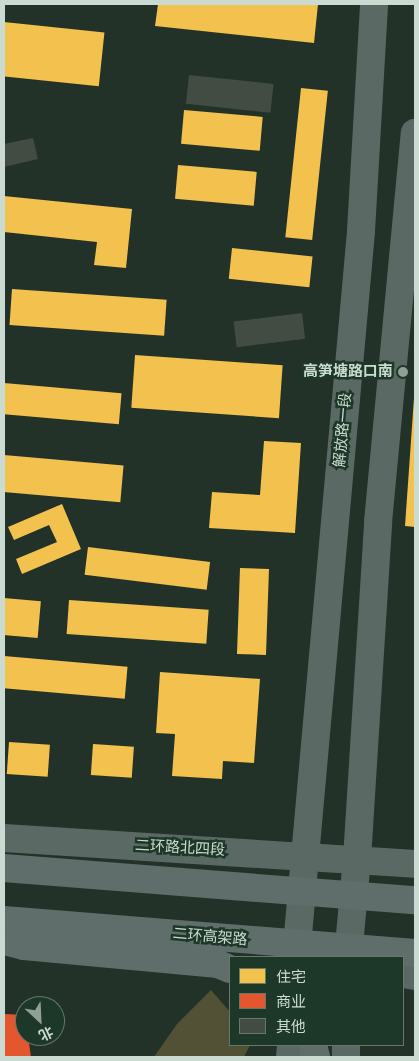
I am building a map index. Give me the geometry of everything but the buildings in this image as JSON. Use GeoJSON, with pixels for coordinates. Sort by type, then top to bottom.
{"type":"FeatureCollection","features":[{"type":"Feature","properties":{"kind":"highway"},"geometry":{"type":"LineString","coordinates":[[4,868],[415,900]]}},
{"type":"Feature","properties":{"kind":"highway","name":"二环高架路"},"geometry":{"type":"LineString","coordinates":[[4,920],[415,953]]}},
{"type":"Feature","properties":{"kind":"highway"},"geometry":{"type":"LineString","coordinates":[[4,941],[24,946],[218,964],[229,969]]}},
{"type":"Feature","properties":{"kind":"main road","name":"解放路一段"},"geometry":{"type":"LineString","coordinates":[[296,956],[361,231],[374,4]]}},
{"type":"Feature","properties":{"kind":"main road"},"geometry":{"type":"LineString","coordinates":[[348,956],[357,859],[378,522],[415,133]]}},
{"type":"Feature","properties":{"kind":"main road","name":"二环路北四段"},"geometry":{"type":"LineString","coordinates":[[4,838],[305,855],[415,864]]}},
{"type":"Feature","properties":{"kind":"main road"},"geometry":{"type":"LineString","coordinates":[[4,941],[229,957]]}},
{"type":"Feature","properties":{"kind":"shaded area"},"geometry":{"type":"Polygon","coordinates":[[[211,990],[229,1011],[229,1046],[250,1046],[244,1057],[154,1057],[177,1024],[211,990]]]}},
{"type":"Feature","properties":{"kind":"place","name":"高笋塘路口南"},"geometry":{"type":"Point","coordinates":[403,372]}}]}
